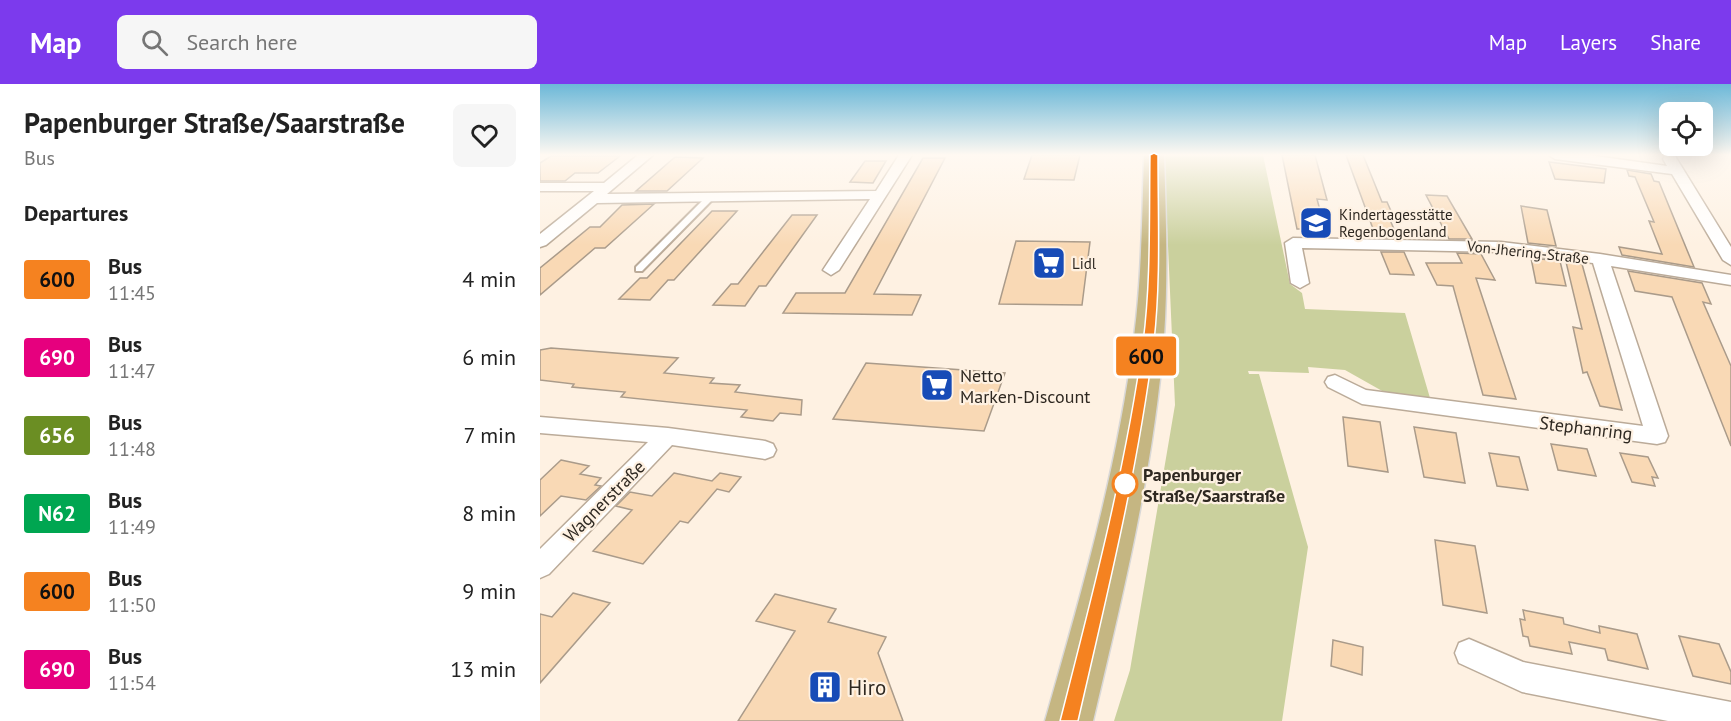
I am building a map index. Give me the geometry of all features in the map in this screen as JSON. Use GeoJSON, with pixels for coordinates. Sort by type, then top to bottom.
{"type":"FeatureCollection","features":[{"type":"Feature","properties":{"kind":"main road"},"geometry":{"type":"LineString","coordinates":[[1069,721],[1120,511],[1148,341],[1153,268],[1154,185]]}},
{"type":"Feature","properties":{"kind":"street"},"geometry":{"type":"LineString","coordinates":[[540,242],[610,185]]}},
{"type":"Feature","properties":{"kind":"street"},"geometry":{"type":"LineString","coordinates":[[831,270],[888,185]]}},
{"type":"Feature","properties":{"kind":"street"},"geometry":{"type":"LineString","coordinates":[[1687,185],[1723,233],[1731,260]]}},
{"type":"Feature","properties":{"kind":"street"},"geometry":{"type":"LineString","coordinates":[[540,186],[607,187]]}},
{"type":"Feature","properties":{"kind":"street"},"geometry":{"type":"LineString","coordinates":[[593,199],[882,195]]}},
{"type":"Feature","properties":{"kind":"street","name":"Von-Jhering-Straße"},"geometry":{"type":"LineString","coordinates":[[1300,283],[1293,243],[1502,247],[1600,259],[1731,280]]}},
{"type":"Feature","properties":{"kind":"street","name":"Stephanring"},"geometry":{"type":"LineString","coordinates":[[1335,382],[1362,397],[1657,436],[1600,259]]}},
{"type":"Feature","properties":{"kind":"street","name":"Wagnerstraße"},"geometry":{"type":"LineString","coordinates":[[540,424],[668,436],[765,450]]}},
{"type":"Feature","properties":{"kind":"street","name":"Wagnerstraße"},"geometry":{"type":"LineString","coordinates":[[540,566],[668,436]]}},
{"type":"Feature","properties":{"kind":"street"},"geometry":{"type":"LineString","coordinates":[[1469,653],[1522,676],[1731,718]]}},
{"type":"Feature","properties":{"kind":"lane"},"geometry":{"type":"LineString","coordinates":[[639,270],[711,197]]}},
{"type":"Feature","properties":{"kind":"green space"},"geometry":{"type":"Polygon","coordinates":[[[1165,185],[1269,185],[1290,284],[1302,293],[1305,309],[1405,313],[1430,398],[1384,392],[1345,370],[1308,367],[1309,373],[1248,371],[1249,374],[1259,374],[1308,547],[1282,721],[1114,721],[1130,670],[1175,405],[1165,185]]]}},
{"type":"Feature","properties":{"kind":"building"},"geometry":{"type":"Polygon","coordinates":[[[643,185],[674,185],[667,191],[636,191],[643,185]]]}},
{"type":"Feature","properties":{"kind":"building"},"geometry":{"type":"Polygon","coordinates":[[[908,185],[931,185],[874,294],[921,295],[912,315],[783,313],[796,293],[845,293],[908,185]]]}},
{"type":"Feature","properties":{"kind":"building"},"geometry":{"type":"Polygon","coordinates":[[[1288,185],[1323,185],[1327,200],[1317,199],[1325,229],[1297,229],[1288,185]]]}},
{"type":"Feature","properties":{"kind":"building"},"geometry":{"type":"Polygon","coordinates":[[[1357,185],[1375,185],[1382,202],[1387,202],[1395,220],[1390,220],[1398,238],[1376,237],[1357,185]]]}},
{"type":"Feature","properties":{"kind":"building"},"geometry":{"type":"Polygon","coordinates":[[[1638,185],[1660,185],[1694,267],[1622,255],[1619,247],[1662,254],[1649,221],[1654,222],[1638,185]]]}},
{"type":"Feature","properties":{"kind":"building"},"geometry":{"type":"Polygon","coordinates":[[[1426,195],[1447,196],[1472,239],[1449,239],[1426,195]]]}},
{"type":"Feature","properties":{"kind":"building"},"geometry":{"type":"Polygon","coordinates":[[[654,204],[605,248],[595,248],[540,295],[540,268],[590,227],[600,227],[622,205],[654,204]]]}},
{"type":"Feature","properties":{"kind":"building"},"geometry":{"type":"Polygon","coordinates":[[[1521,206],[1547,210],[1556,246],[1528,243],[1521,206]]]}},
{"type":"Feature","properties":{"kind":"building"},"geometry":{"type":"Polygon","coordinates":[[[712,211],[737,211],[674,280],[668,280],[650,300],[619,299],[640,278],[647,278],[712,211]]]}},
{"type":"Feature","properties":{"kind":"building"},"geometry":{"type":"Polygon","coordinates":[[[792,215],[817,215],[766,286],[759,286],[745,306],[713,305],[731,284],[738,284],[792,215]]]}},
{"type":"Feature","properties":{"kind":"building","name":"Lidl"},"geometry":{"type":"Polygon","coordinates":[[[1016,241],[1090,242],[1082,305],[999,304],[1016,241]]]}},
{"type":"Feature","properties":{"kind":"building"},"geometry":{"type":"Polygon","coordinates":[[[1381,252],[1404,252],[1414,275],[1390,274],[1381,252]]]}},
{"type":"Feature","properties":{"kind":"building"},"geometry":{"type":"Polygon","coordinates":[[[1457,253],[1481,254],[1495,280],[1476,278],[1516,399],[1483,395],[1453,286],[1437,285],[1426,263],[1462,263],[1457,253]]]}},
{"type":"Feature","properties":{"kind":"building"},"geometry":{"type":"Polygon","coordinates":[[[1531,258],[1560,261],[1566,286],[1536,283],[1531,258]]]}},
{"type":"Feature","properties":{"kind":"building"},"geometry":{"type":"Polygon","coordinates":[[[1566,262],[1582,264],[1622,410],[1600,406],[1587,372],[1583,373],[1573,327],[1582,329],[1566,262]]]}},
{"type":"Feature","properties":{"kind":"building"},"geometry":{"type":"Polygon","coordinates":[[[1628,271],[1702,283],[1711,304],[1703,302],[1731,366],[1731,446],[1672,297],[1635,291],[1628,271]]]}},
{"type":"Feature","properties":{"kind":"building"},"geometry":{"type":"Polygon","coordinates":[[[551,348],[678,358],[664,373],[714,378],[710,383],[740,385],[735,392],[802,400],[801,415],[780,413],[773,421],[741,417],[747,410],[621,397],[625,392],[572,387],[574,384],[540,380],[540,350],[551,348]]]}},
{"type":"Feature","properties":{"kind":"building"},"geometry":{"type":"Polygon","coordinates":[[[866,363],[1005,373],[984,431],[833,419],[866,363]]]}},
{"type":"Feature","properties":{"kind":"building"},"geometry":{"type":"Polygon","coordinates":[[[1343,417],[1380,422],[1388,472],[1348,466],[1343,417]]]}},
{"type":"Feature","properties":{"kind":"building"},"geometry":{"type":"Polygon","coordinates":[[[1414,427],[1456,433],[1465,483],[1424,477],[1414,427]]]}},
{"type":"Feature","properties":{"kind":"building"},"geometry":{"type":"Polygon","coordinates":[[[1551,444],[1587,449],[1596,476],[1558,470],[1551,444]]]}},
{"type":"Feature","properties":{"kind":"building"},"geometry":{"type":"Polygon","coordinates":[[[1489,453],[1519,457],[1528,490],[1497,486],[1489,453]]]}},
{"type":"Feature","properties":{"kind":"building"},"geometry":{"type":"Polygon","coordinates":[[[1620,453],[1648,457],[1658,478],[1652,477],[1655,486],[1632,482],[1620,453]]]}},
{"type":"Feature","properties":{"kind":"building"},"geometry":{"type":"Polygon","coordinates":[[[561,460],[589,466],[580,474],[601,478],[595,485],[601,486],[586,500],[561,496],[540,516],[540,480],[561,460]]]}},
{"type":"Feature","properties":{"kind":"building"},"geometry":{"type":"Polygon","coordinates":[[[674,473],[712,481],[720,473],[741,477],[729,492],[717,489],[688,523],[680,521],[643,564],[593,551],[632,510],[616,506],[630,492],[652,496],[674,473]]]}},
{"type":"Feature","properties":{"kind":"building"},"geometry":{"type":"Polygon","coordinates":[[[1435,540],[1475,546],[1487,613],[1443,605],[1435,540]]]}},
{"type":"Feature","properties":{"kind":"building"},"geometry":{"type":"Polygon","coordinates":[[[573,593],[610,603],[540,683],[540,614],[552,617],[573,593]]]}},
{"type":"Feature","properties":{"kind":"building","name":"Hiro"},"geometry":{"type":"Polygon","coordinates":[[[775,594],[836,609],[828,622],[886,637],[878,653],[903,721],[738,721],[795,631],[756,621],[775,594]]]}},
{"type":"Feature","properties":{"kind":"building"},"geometry":{"type":"Polygon","coordinates":[[[1523,610],[1563,618],[1564,624],[1600,633],[1599,626],[1637,634],[1648,669],[1608,660],[1605,649],[1569,642],[1572,654],[1530,646],[1528,637],[1523,636],[1520,619],[1525,620],[1523,610]]]}},
{"type":"Feature","properties":{"kind":"building"},"geometry":{"type":"Polygon","coordinates":[[[1679,636],[1719,644],[1731,672],[1731,684],[1693,676],[1679,636]]]}},
{"type":"Feature","properties":{"kind":"building"},"geometry":{"type":"Polygon","coordinates":[[[1333,640],[1363,647],[1362,675],[1331,666],[1333,640]]]}},
{"type":"Feature","properties":{"kind":"bus line","name":"600"},"geometry":{"type":"LineString","coordinates":[[1069,721],[1120,511],[1148,341],[1153,268],[1154,185]]}},
{"type":"Feature","properties":{"kind":"place","name":"Kindertagesstätte Regenbogenland"},"geometry":{"type":"Point","coordinates":[1316,223]}},
{"type":"Feature","properties":{"kind":"place","name":"Lidl"},"geometry":{"type":"Point","coordinates":[1049,263]}},
{"type":"Feature","properties":{"kind":"place","name":"Netto Marken-Discount"},"geometry":{"type":"Point","coordinates":[937,385]}},
{"type":"Feature","properties":{"kind":"place","name":"Papenburger Straße/Saarstraße"},"geometry":{"type":"Point","coordinates":[1125,484]}},
{"type":"Feature","properties":{"kind":"place","name":"Hiro"},"geometry":{"type":"Point","coordinates":[825,687]}}]}
